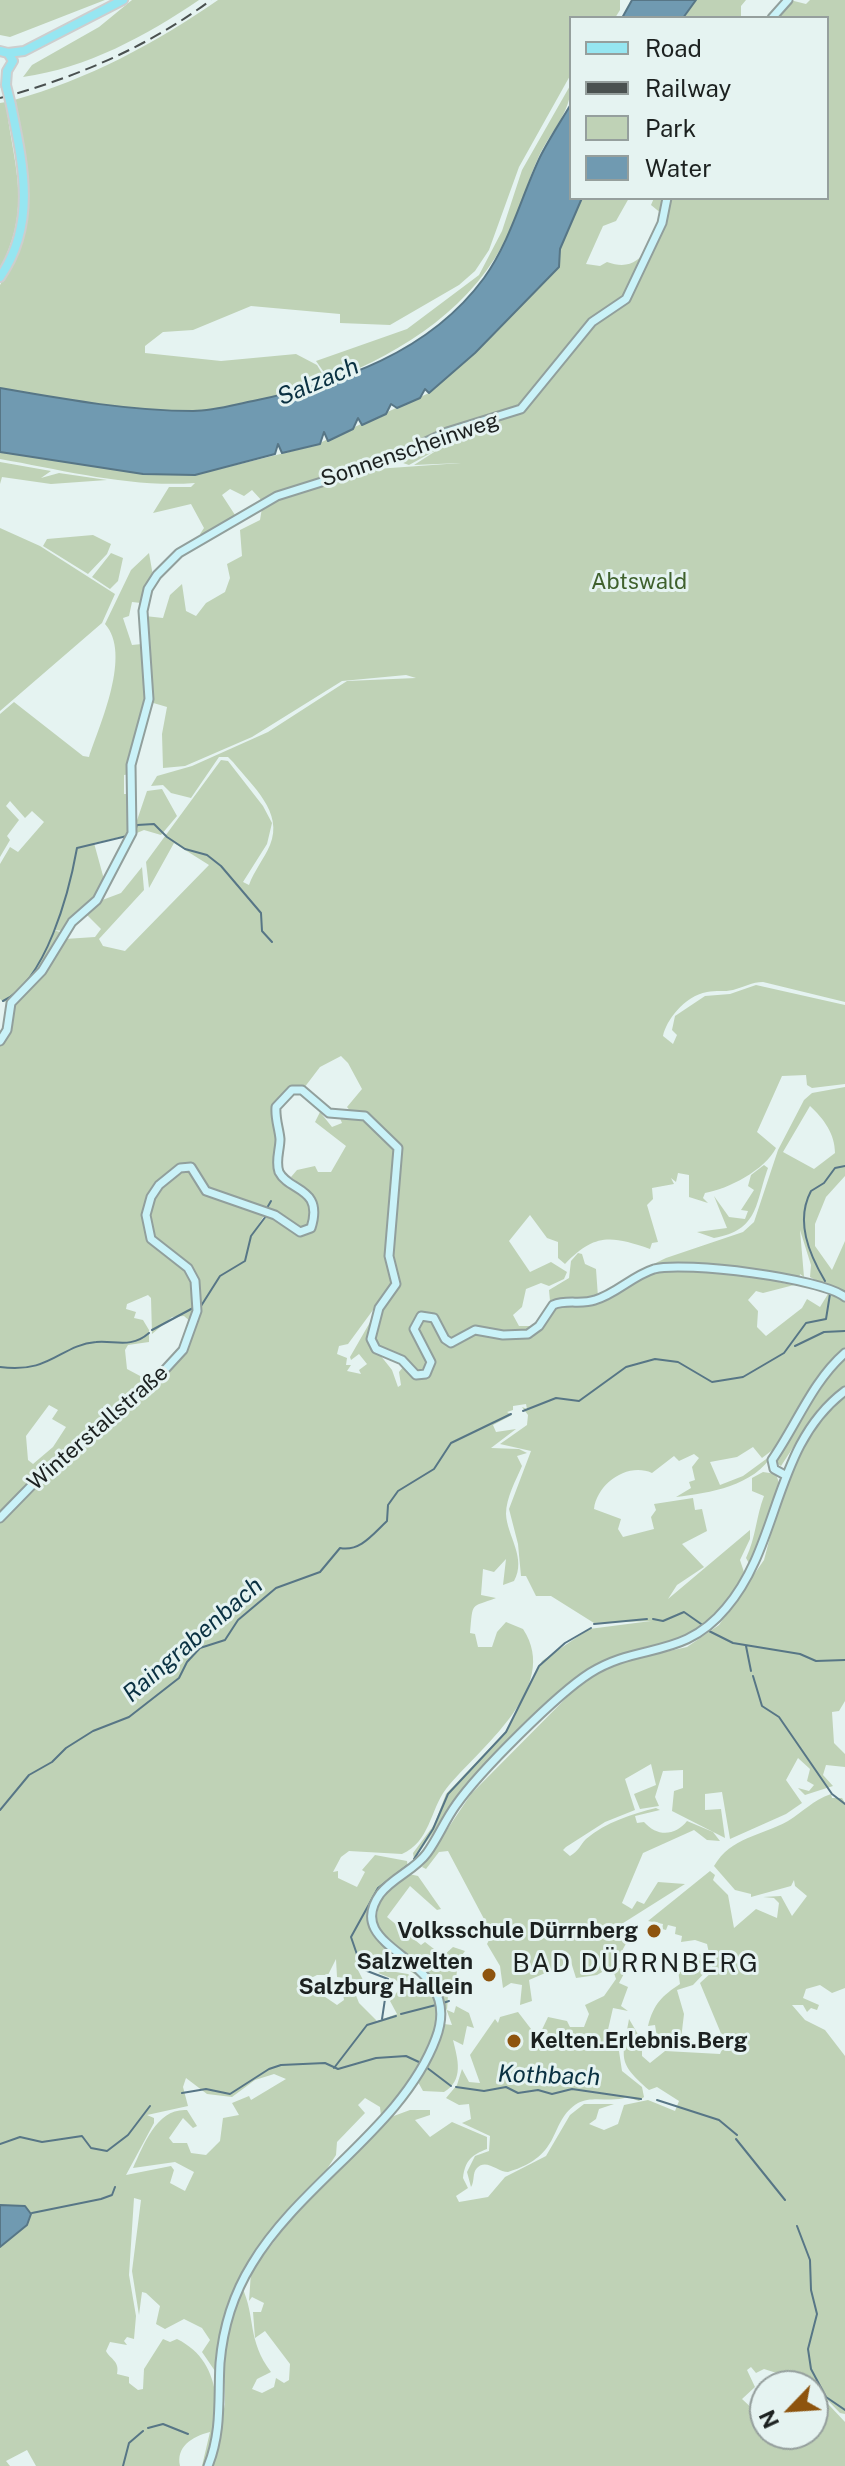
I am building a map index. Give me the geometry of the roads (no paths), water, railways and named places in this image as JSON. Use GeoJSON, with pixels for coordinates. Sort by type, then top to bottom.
{"type":"FeatureCollection","features":[{"type":"Feature","properties":{"kind":"main road"},"geometry":{"type":"LineString","coordinates":[[7,69],[24,51],[123,0]]}},
{"type":"Feature","properties":{"kind":"main road"},"geometry":{"type":"LineString","coordinates":[[0,277],[16,246],[24,212],[24,177],[6,85],[4,52],[24,51]]}},
{"type":"Feature","properties":{"kind":"street"},"geometry":{"type":"LineString","coordinates":[[774,16],[788,0]]}},
{"type":"Feature","properties":{"kind":"street","name":"Sonnenscheinweg"},"geometry":{"type":"LineString","coordinates":[[0,1041],[8,1026],[9,1007],[42,971],[72,922],[97,900],[132,833],[131,765],[149,699],[143,611],[148,589],[157,575],[179,553],[277,496],[379,464],[447,432],[521,409],[592,322],[626,299],[662,223],[667,200]]}},
{"type":"Feature","properties":{"kind":"street","name":"Winterstallstraße"},"geometry":{"type":"LineString","coordinates":[[0,1518],[39,1478],[160,1375],[186,1343],[197,1311],[193,1277],[184,1265],[154,1243],[145,1224],[148,1202],[163,1181],[180,1168],[191,1167],[206,1191],[269,1213],[300,1232],[311,1228],[313,1213],[309,1197],[284,1178],[278,1168],[279,1136],[275,1112],[280,1099],[288,1091],[302,1090],[329,1113],[365,1116],[392,1140],[399,1151],[389,1247],[390,1268],[396,1284],[382,1303],[371,1339],[376,1349],[402,1360],[416,1375],[423,1376],[429,1371],[431,1362],[415,1334],[419,1317],[434,1318],[445,1339],[451,1343],[475,1330],[503,1335],[528,1334],[539,1326],[550,1306],[564,1301],[595,1300],[623,1282],[660,1268],[694,1266],[831,1287],[845,1297]]}},
{"type":"Feature","properties":{"kind":"street"},"geometry":{"type":"LineString","coordinates":[[785,1475],[774,1469],[772,1460],[797,1425],[816,1385],[845,1353]]}},
{"type":"Feature","properties":{"kind":"street"},"geometry":{"type":"LineString","coordinates":[[208,2466],[218,2432],[222,2345],[243,2281],[261,2250],[293,2209],[387,2114],[416,2074],[439,2030],[441,2006],[434,1985],[420,1968],[383,1943],[373,1927],[373,1910],[379,1896],[428,1852],[473,1784],[577,1683],[620,1659],[677,1646],[707,1628],[728,1606],[759,1553],[785,1475],[818,1417],[845,1391]]}},
{"type":"Feature","properties":{"kind":"water"},"geometry":{"type":"Polygon","coordinates":[[[632,0],[696,0],[684,16],[623,16],[632,0]]]}},
{"type":"Feature","properties":{"kind":"water"},"geometry":{"type":"Polygon","coordinates":[[[569,107],[569,200],[581,200],[560,249],[559,267],[475,353],[429,393],[425,389],[420,398],[397,408],[391,404],[386,414],[362,425],[358,418],[353,429],[328,441],[324,432],[320,444],[282,453],[278,444],[275,454],[195,475],[143,474],[0,452],[0,388],[120,407],[208,410],[318,385],[380,361],[410,345],[462,304],[484,278],[509,234],[540,157],[569,107]]]}},
{"type":"Feature","properties":{"kind":"water"},"geometry":{"type":"Polygon","coordinates":[[[0,2205],[25,2206],[31,2214],[27,2225],[0,2247],[0,2205]]]}},
{"type":"Feature","properties":{"kind":"waterway"},"geometry":{"type":"LineString","coordinates":[[135,831],[137,825],[154,824],[185,849],[207,855],[221,866],[261,913],[262,931],[272,942]]}},
{"type":"Feature","properties":{"kind":"waterway"},"geometry":{"type":"LineString","coordinates":[[3,1001],[32,975],[43,955],[61,911],[77,848],[127,836]]}},
{"type":"Feature","properties":{"kind":"waterway"},"geometry":{"type":"LineString","coordinates":[[825,1281],[806,1237],[806,1202],[811,1191],[824,1183],[835,1168],[845,1166]]}},
{"type":"Feature","properties":{"kind":"waterway"},"geometry":{"type":"LineString","coordinates":[[267,1208],[271,1201]]}},
{"type":"Feature","properties":{"kind":"waterway"},"geometry":{"type":"LineString","coordinates":[[201,1306],[220,1276],[245,1261],[251,1236],[266,1216]]}},
{"type":"Feature","properties":{"kind":"waterway","name":"Raingrabenbach"},"geometry":{"type":"LineString","coordinates":[[523,1411],[556,1398],[579,1401],[626,1367],[655,1359],[678,1362],[712,1382],[743,1377],[784,1353],[806,1323],[826,1319],[830,1294]]}},
{"type":"Feature","properties":{"kind":"waterway"},"geometry":{"type":"LineString","coordinates":[[152,1330],[193,1308]]}},
{"type":"Feature","properties":{"kind":"waterway"},"geometry":{"type":"LineString","coordinates":[[795,1346],[824,1332],[845,1331]]}},
{"type":"Feature","properties":{"kind":"waterway"},"geometry":{"type":"LineString","coordinates":[[0,1367],[31,1366],[84,1344],[136,1341],[149,1333]]}},
{"type":"Feature","properties":{"kind":"waterway","name":"Raingrabenbach"},"geometry":{"type":"LineString","coordinates":[[0,1810],[29,1775],[93,1731],[129,1717],[179,1678],[187,1662],[200,1648],[225,1640],[238,1620],[276,1588],[320,1572],[340,1548],[347,1549],[366,1541],[387,1521],[388,1505],[398,1491],[434,1469],[451,1443],[511,1414]]}},
{"type":"Feature","properties":{"kind":"waterway"},"geometry":{"type":"LineString","coordinates":[[653,1619],[663,1621],[684,1612],[704,1626]]}},
{"type":"Feature","properties":{"kind":"waterway"},"geometry":{"type":"LineString","coordinates":[[594,1624],[647,1619]]}},
{"type":"Feature","properties":{"kind":"waterway"},"geometry":{"type":"LineString","coordinates":[[414,1859],[433,1829],[448,1794],[506,1732],[539,1666],[565,1643],[591,1628]]}},
{"type":"Feature","properties":{"kind":"waterway"},"geometry":{"type":"LineString","coordinates":[[709,1631],[733,1643],[800,1654],[816,1661],[845,1660]]}},
{"type":"Feature","properties":{"kind":"waterway"},"geometry":{"type":"LineString","coordinates":[[746,1646],[751,1671]]}},
{"type":"Feature","properties":{"kind":"waterway"},"geometry":{"type":"LineString","coordinates":[[753,1676],[762,1706],[779,1717],[832,1794],[845,1804]]}},
{"type":"Feature","properties":{"kind":"waterway"},"geometry":{"type":"LineString","coordinates":[[382,2019],[388,1979],[362,1969],[351,1937],[378,1888],[408,1865]]}},
{"type":"Feature","properties":{"kind":"waterway"},"geometry":{"type":"LineString","coordinates":[[443,2003],[449,2001]]}},
{"type":"Feature","properties":{"kind":"waterway"},"geometry":{"type":"LineString","coordinates":[[401,2014],[436,2005]]}},
{"type":"Feature","properties":{"kind":"waterway"},"geometry":{"type":"LineString","coordinates":[[334,2068],[367,2025],[396,2016]]}},
{"type":"Feature","properties":{"kind":"waterway","name":"Kothbach"},"geometry":{"type":"LineString","coordinates":[[182,2093],[206,2089],[230,2094],[269,2069],[281,2065],[325,2063],[338,2069],[376,2058],[406,2056],[421,2063]]}},
{"type":"Feature","properties":{"kind":"waterway","name":"Kothbach"},"geometry":{"type":"LineString","coordinates":[[426,2067],[451,2086]]}},
{"type":"Feature","properties":{"kind":"waterway","name":"Kothbach"},"geometry":{"type":"LineString","coordinates":[[456,2087],[484,2091],[506,2087],[518,2093],[538,2090],[552,2094],[572,2089],[641,2099]]}},
{"type":"Feature","properties":{"kind":"waterway","name":"Kothbach"},"geometry":{"type":"LineString","coordinates":[[657,2100],[719,2120],[737,2135]]}},
{"type":"Feature","properties":{"kind":"waterway","name":"Kothbach"},"geometry":{"type":"LineString","coordinates":[[0,2144],[20,2137],[42,2142],[82,2136],[91,2148],[107,2151],[128,2135],[150,2106]]}},
{"type":"Feature","properties":{"kind":"waterway","name":"Kothbach"},"geometry":{"type":"LineString","coordinates":[[736,2139],[785,2200]]}},
{"type":"Feature","properties":{"kind":"waterway","name":"Kothbach"},"geometry":{"type":"LineString","coordinates":[[32,2213],[101,2199],[112,2195],[115,2187]]}},
{"type":"Feature","properties":{"kind":"waterway","name":"Kothbach"},"geometry":{"type":"LineString","coordinates":[[797,2226],[810,2260],[811,2290],[817,2314],[808,2349],[811,2369],[826,2397],[845,2410]]}},
{"type":"Feature","properties":{"kind":"waterway"},"geometry":{"type":"LineString","coordinates":[[148,2428],[163,2424],[188,2434]]}},
{"type":"Feature","properties":{"kind":"waterway"},"geometry":{"type":"LineString","coordinates":[[123,2466],[129,2443],[143,2431]]}},
{"type":"Feature","properties":{"kind":"railway"},"geometry":{"type":"LineString","coordinates":[[0,98],[56,81],[110,59],[162,32],[211,0]]}},
{"type":"Feature","properties":{"kind":"place","name":"Volksschule Dürrnberg"},"geometry":{"type":"Point","coordinates":[654,1931]}},
{"type":"Feature","properties":{"kind":"place","name":"Salzwelten Salzburg Hallein"},"geometry":{"type":"Point","coordinates":[489,1975]}},
{"type":"Feature","properties":{"kind":"place","name":"Kelten.Erlebnis.Berg"},"geometry":{"type":"Point","coordinates":[514,2041]}},
{"type":"Feature","properties":{"kind":"district","name":"BAD DÜRRNBERG"},"geometry":{"type":"Point","coordinates":[636,1964]}},
{"type":"Feature","properties":{"kind":"water label","name":"Salzach"},"geometry":{"type":"Point","coordinates":[318,382]}},
{"type":"Feature","properties":{"kind":"park label","name":"Abtswald"},"geometry":{"type":"Point","coordinates":[639,582]}}]}
